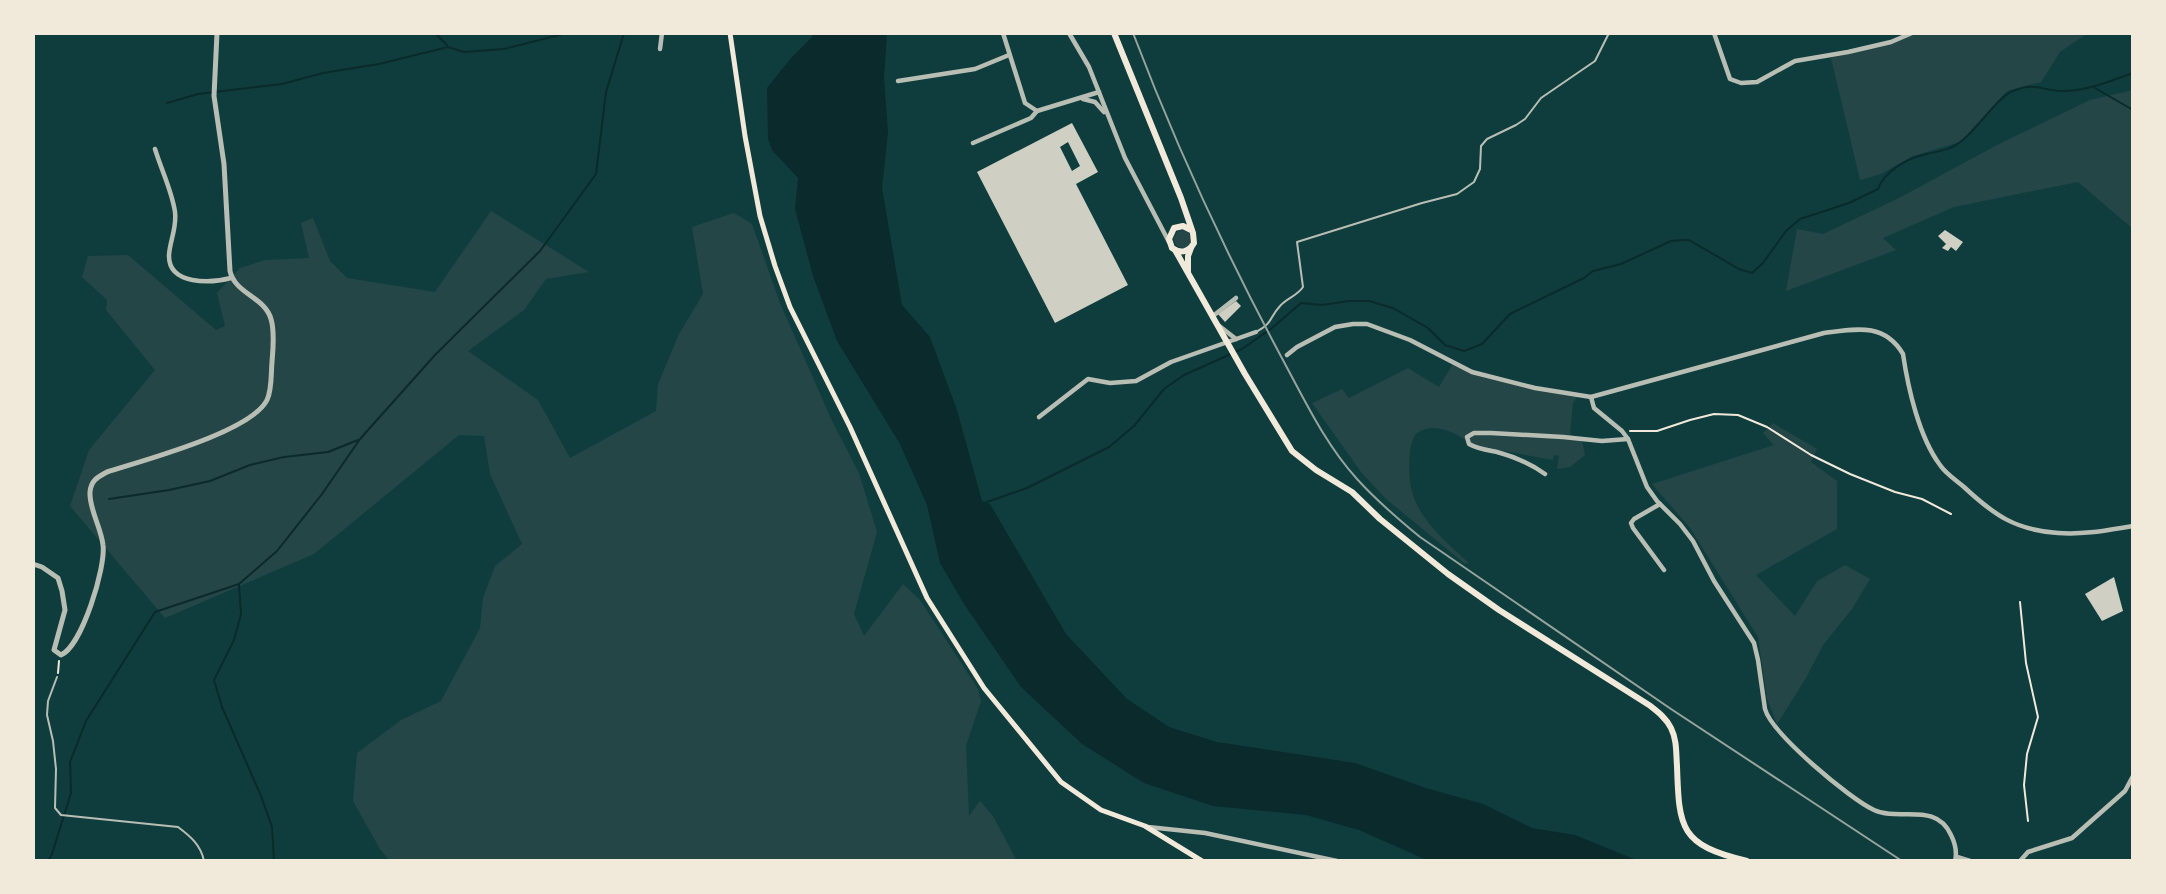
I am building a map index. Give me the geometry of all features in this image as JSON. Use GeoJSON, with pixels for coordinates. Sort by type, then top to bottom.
{"type":"FeatureCollection","features":[{"type":"Feature","properties":{"kind":"main road"},"geometry":{"type":"LineString","coordinates":[[730,33],[760,216],[775,267],[790,307],[855,438],[927,598],[984,688],[1061,782],[1101,810],[1145,827],[1202,861]]}},
{"type":"Feature","properties":{"kind":"main road"},"geometry":{"type":"LineString","coordinates":[[1114,33],[1195,239],[1187,263],[1188,273]]}},
{"type":"Feature","properties":{"kind":"main road"},"geometry":{"type":"LineString","coordinates":[[1181,198],[1183,208],[1176,227],[1170,234],[1169,242],[1292,451],[1352,492],[1389,526],[1458,581],[1664,717],[1672,729],[1676,747],[1679,812],[1687,831],[1701,845],[1747,861]]}},
{"type":"Feature","properties":{"kind":"main road"},"geometry":{"type":"LineString","coordinates":[[1176,227],[1184,226],[1191,230]]}},
{"type":"Feature","properties":{"kind":"main road"},"geometry":{"type":"LineString","coordinates":[[1175,250],[1184,252],[1191,248]]}},
{"type":"Feature","properties":{"kind":"street"},"geometry":{"type":"LineString","coordinates":[[33,564],[58,578],[65,610],[54,650],[59,655],[66,654],[77,638],[95,592],[103,559],[103,546],[91,501],[90,489],[94,480],[107,472],[209,437],[245,421],[260,411],[269,397],[273,351],[271,318],[264,306],[231,278],[224,164],[214,96],[217,33]]}},
{"type":"Feature","properties":{"kind":"street"},"geometry":{"type":"LineString","coordinates":[[660,49],[662,33]]}},
{"type":"Feature","properties":{"kind":"street"},"geometry":{"type":"LineString","coordinates":[[1003,33],[1025,103],[1037,111]]}},
{"type":"Feature","properties":{"kind":"street"},"geometry":{"type":"LineString","coordinates":[[1069,33],[1089,67],[1125,158],[1169,242]]}},
{"type":"Feature","properties":{"kind":"street"},"geometry":{"type":"LineString","coordinates":[[1714,33],[1730,79],[1741,83],[1757,82],[1795,61],[1859,50],[1891,42],[1912,33]]}},
{"type":"Feature","properties":{"kind":"street"},"geometry":{"type":"LineString","coordinates":[[898,81],[975,69],[1009,55]]}},
{"type":"Feature","properties":{"kind":"street"},"geometry":{"type":"LineString","coordinates":[[973,143],[1031,118],[1037,111],[1099,92]]}},
{"type":"Feature","properties":{"kind":"street"},"geometry":{"type":"LineString","coordinates":[[1082,99],[1095,102],[1109,119]]}},
{"type":"Feature","properties":{"kind":"street"},"geometry":{"type":"LineString","coordinates":[[155,149],[175,211],[175,232],[169,257],[171,266],[182,277],[192,281],[217,282],[231,278]]}},
{"type":"Feature","properties":{"kind":"street"},"geometry":{"type":"LineString","coordinates":[[1158,223],[1163,228],[1176,227]]}},
{"type":"Feature","properties":{"kind":"street"},"geometry":{"type":"LineString","coordinates":[[1213,316],[1236,298]]}},
{"type":"Feature","properties":{"kind":"street"},"geometry":{"type":"LineString","coordinates":[[1287,355],[1335,327],[1367,324],[1410,340],[1472,372],[1535,388],[1591,397],[1824,333],[1853,329],[1878,332],[1896,343],[1903,354],[1922,427],[1941,466],[2001,519],[2055,533],[2084,534],[2133,526]]}},
{"type":"Feature","properties":{"kind":"street"},"geometry":{"type":"LineString","coordinates":[[1218,325],[1236,339]]}},
{"type":"Feature","properties":{"kind":"street"},"geometry":{"type":"LineString","coordinates":[[1039,417],[1088,379],[1110,383],[1136,381],[1171,362],[1256,332]]}},
{"type":"Feature","properties":{"kind":"street"},"geometry":{"type":"LineString","coordinates":[[1591,397],[1594,408],[1628,439],[1647,487],[1693,541],[1714,581],[1754,643],[1767,717],[1776,729],[1826,774],[1874,810],[1888,814],[1916,813],[1941,822],[1950,832],[1956,859],[1970,861]]}},
{"type":"Feature","properties":{"kind":"street"},"geometry":{"type":"LineString","coordinates":[[1545,474],[1513,456],[1478,449],[1469,444],[1466,437],[1474,433],[1491,433],[1602,441],[1628,439]]}},
{"type":"Feature","properties":{"kind":"street"},"geometry":{"type":"LineString","coordinates":[[1660,504],[1631,523],[1664,570]]}},
{"type":"Feature","properties":{"kind":"street"},"geometry":{"type":"LineString","coordinates":[[2020,861],[2028,852],[2072,838],[2125,791],[2133,776]]}},
{"type":"Feature","properties":{"kind":"street"},"geometry":{"type":"LineString","coordinates":[[1145,827],[1205,833],[1337,861]]}},
{"type":"Feature","properties":{"kind":"lane"},"geometry":{"type":"LineString","coordinates":[[1256,332],[1269,325],[1280,305],[1300,292],[1303,286],[1297,242],[1409,206],[1457,194],[1474,182],[1480,169],[1481,146],[1487,139],[1525,119],[1541,98],[1595,61],[1609,33]]}},
{"type":"Feature","properties":{"kind":"lane"},"geometry":{"type":"LineString","coordinates":[[57,677],[48,701],[47,715],[56,769],[55,808],[61,815],[178,827],[190,835],[202,852],[204,861]]}},
{"type":"Feature","properties":{"kind":"path"},"geometry":{"type":"LineString","coordinates":[[1622,431],[1657,431],[1714,414],[1738,415],[1767,427],[1811,455],[1850,474],[1895,492],[1923,499],[1951,514]]}},
{"type":"Feature","properties":{"kind":"path"},"geometry":{"type":"LineString","coordinates":[[2020,602],[2026,663],[2038,717],[2027,754],[2024,785],[2028,821]]}},
{"type":"Feature","properties":{"kind":"path"},"geometry":{"type":"LineString","coordinates":[[57,677],[59,655]]}},
{"type":"Feature","properties":{"kind":"shaded area"},"geometry":{"type":"Polygon","coordinates":[[[813,33],[887,33],[884,78],[888,132],[882,188],[902,305],[930,337],[957,410],[982,501],[990,504],[1066,634],[1127,699],[1169,727],[1217,742],[1355,763],[1426,788],[1483,804],[1532,828],[1575,835],[1639,861],[1429,861],[1359,830],[1306,815],[1213,806],[1144,783],[1082,744],[1021,687],[964,604],[940,563],[927,505],[900,444],[837,341],[813,276],[795,209],[798,178],[772,150],[768,139],[767,88],[813,33]]]}},
{"type":"Feature","properties":{"kind":"shaded area"},"geometry":{"type":"Polygon","coordinates":[[[1920,33],[2088,33],[2060,52],[2041,82],[2007,91],[1960,142],[1913,156],[1881,174],[1860,180],[1831,58],[1920,33]]]}},
{"type":"Feature","properties":{"kind":"shaded area"},"geometry":{"type":"Polygon","coordinates":[[[2133,90],[2133,229],[2078,182],[1954,207],[1883,238],[1896,250],[1786,291],[1797,229],[1823,234],[2090,100],[2133,90]]]}},
{"type":"Feature","properties":{"kind":"shaded area"},"geometry":{"type":"Polygon","coordinates":[[[491,211],[589,272],[546,279],[524,310],[468,351],[538,400],[570,458],[656,411],[658,384],[679,334],[703,294],[692,227],[734,213],[752,224],[780,303],[832,421],[859,473],[877,532],[854,614],[864,636],[903,584],[920,600],[978,689],[981,701],[966,746],[969,816],[980,801],[993,816],[1017,861],[390,861],[380,849],[353,801],[357,753],[401,720],[441,701],[480,628],[483,598],[495,566],[522,544],[490,474],[484,436],[459,435],[314,554],[165,618],[70,506],[89,450],[155,370],[106,310],[107,300],[82,277],[88,256],[128,255],[216,330],[225,326],[217,293],[240,268],[265,260],[309,258],[301,223],[313,218],[330,261],[347,278],[435,292],[491,211]]]}},
{"type":"Feature","properties":{"kind":"shaded area"},"geometry":{"type":"Polygon","coordinates":[[[1183,230],[1189,233],[1192,239],[1189,245],[1183,248],[1177,245],[1174,239],[1177,233],[1183,230]]]}},
{"type":"Feature","properties":{"kind":"shaded area"},"geometry":{"type":"Polygon","coordinates":[[[1454,362],[1499,379],[1579,395],[1573,403],[1570,434],[1582,441],[1585,455],[1570,467],[1557,469],[1559,456],[1554,455],[1553,460],[1471,445],[1460,436],[1438,428],[1417,433],[1411,444],[1409,460],[1411,485],[1416,502],[1427,521],[1469,563],[1465,564],[1386,499],[1361,472],[1312,403],[1342,389],[1349,398],[1408,368],[1439,387],[1454,362]]]}},
{"type":"Feature","properties":{"kind":"shaded area"},"geometry":{"type":"Polygon","coordinates":[[[1773,423],[1817,449],[1811,462],[1837,481],[1837,529],[1756,575],[1795,616],[1817,581],[1845,565],[1870,579],[1852,609],[1823,645],[1777,724],[1767,699],[1758,637],[1690,528],[1652,484],[1774,445],[1763,433],[1773,423]]]}},
{"type":"Feature","properties":{"kind":"building"},"geometry":{"type":"Polygon","coordinates":[[[1072,123],[1098,172],[1076,184],[1128,285],[1055,323],[977,172],[1072,123]],[[1068,142],[1060,147],[1072,171],[1080,166],[1068,142]]]}},
{"type":"Feature","properties":{"kind":"building"},"geometry":{"type":"Polygon","coordinates":[[[1945,230],[1963,242],[1956,251],[1951,247],[1948,251],[1942,248],[1946,244],[1938,236],[1945,230]]]}},
{"type":"Feature","properties":{"kind":"building"},"geometry":{"type":"Polygon","coordinates":[[[1236,301],[1241,306],[1225,322],[1218,314],[1236,301]]]}},
{"type":"Feature","properties":{"kind":"building"},"geometry":{"type":"Polygon","coordinates":[[[2114,577],[2123,611],[2102,621],[2085,594],[2114,577]]]}},
{"type":"Feature","properties":{"kind":"waterway"},"geometry":{"type":"LineString","coordinates":[[435,33],[447,45]]}},
{"type":"Feature","properties":{"kind":"waterway"},"geometry":{"type":"LineString","coordinates":[[167,103],[198,94],[282,84],[448,47],[464,52],[504,49],[567,33]]}},
{"type":"Feature","properties":{"kind":"waterway"},"geometry":{"type":"LineString","coordinates":[[48,861],[71,793],[70,762],[86,721],[155,612],[239,584],[277,551],[322,494],[360,439],[435,355],[540,251],[596,174],[606,92],[624,33]]}},
{"type":"Feature","properties":{"kind":"waterway"},"geometry":{"type":"LineString","coordinates":[[984,503],[1027,488],[1109,447],[1134,426],[1164,389],[1184,375],[1242,349],[1301,303],[1322,305],[1369,301],[1393,308],[1428,328],[1445,345],[1464,351],[1482,344],[1510,314],[1593,271],[1621,264],[1671,241],[1689,240],[1739,269],[1752,273],[1763,263],[1786,231],[1800,219],[1849,203],[1878,189],[1885,177],[1896,167],[1954,146],[1970,134],[1999,101],[2013,91],[2033,87],[2060,91],[2079,90],[2133,73]]}},
{"type":"Feature","properties":{"kind":"waterway"},"geometry":{"type":"LineString","coordinates":[[2095,88],[2133,110]]}},
{"type":"Feature","properties":{"kind":"waterway"},"geometry":{"type":"LineString","coordinates":[[109,499],[210,481],[250,465],[284,457],[328,452],[358,440]]}},
{"type":"Feature","properties":{"kind":"waterway"},"geometry":{"type":"LineString","coordinates":[[239,585],[241,614],[234,640],[214,680],[222,707],[272,827],[274,861]]}},
{"type":"Feature","properties":{"kind":"railway"},"geometry":{"type":"LineString","coordinates":[[1133,33],[1185,159],[1242,282],[1317,423],[1357,479],[1420,537],[1671,709],[1902,861]]}}]}
